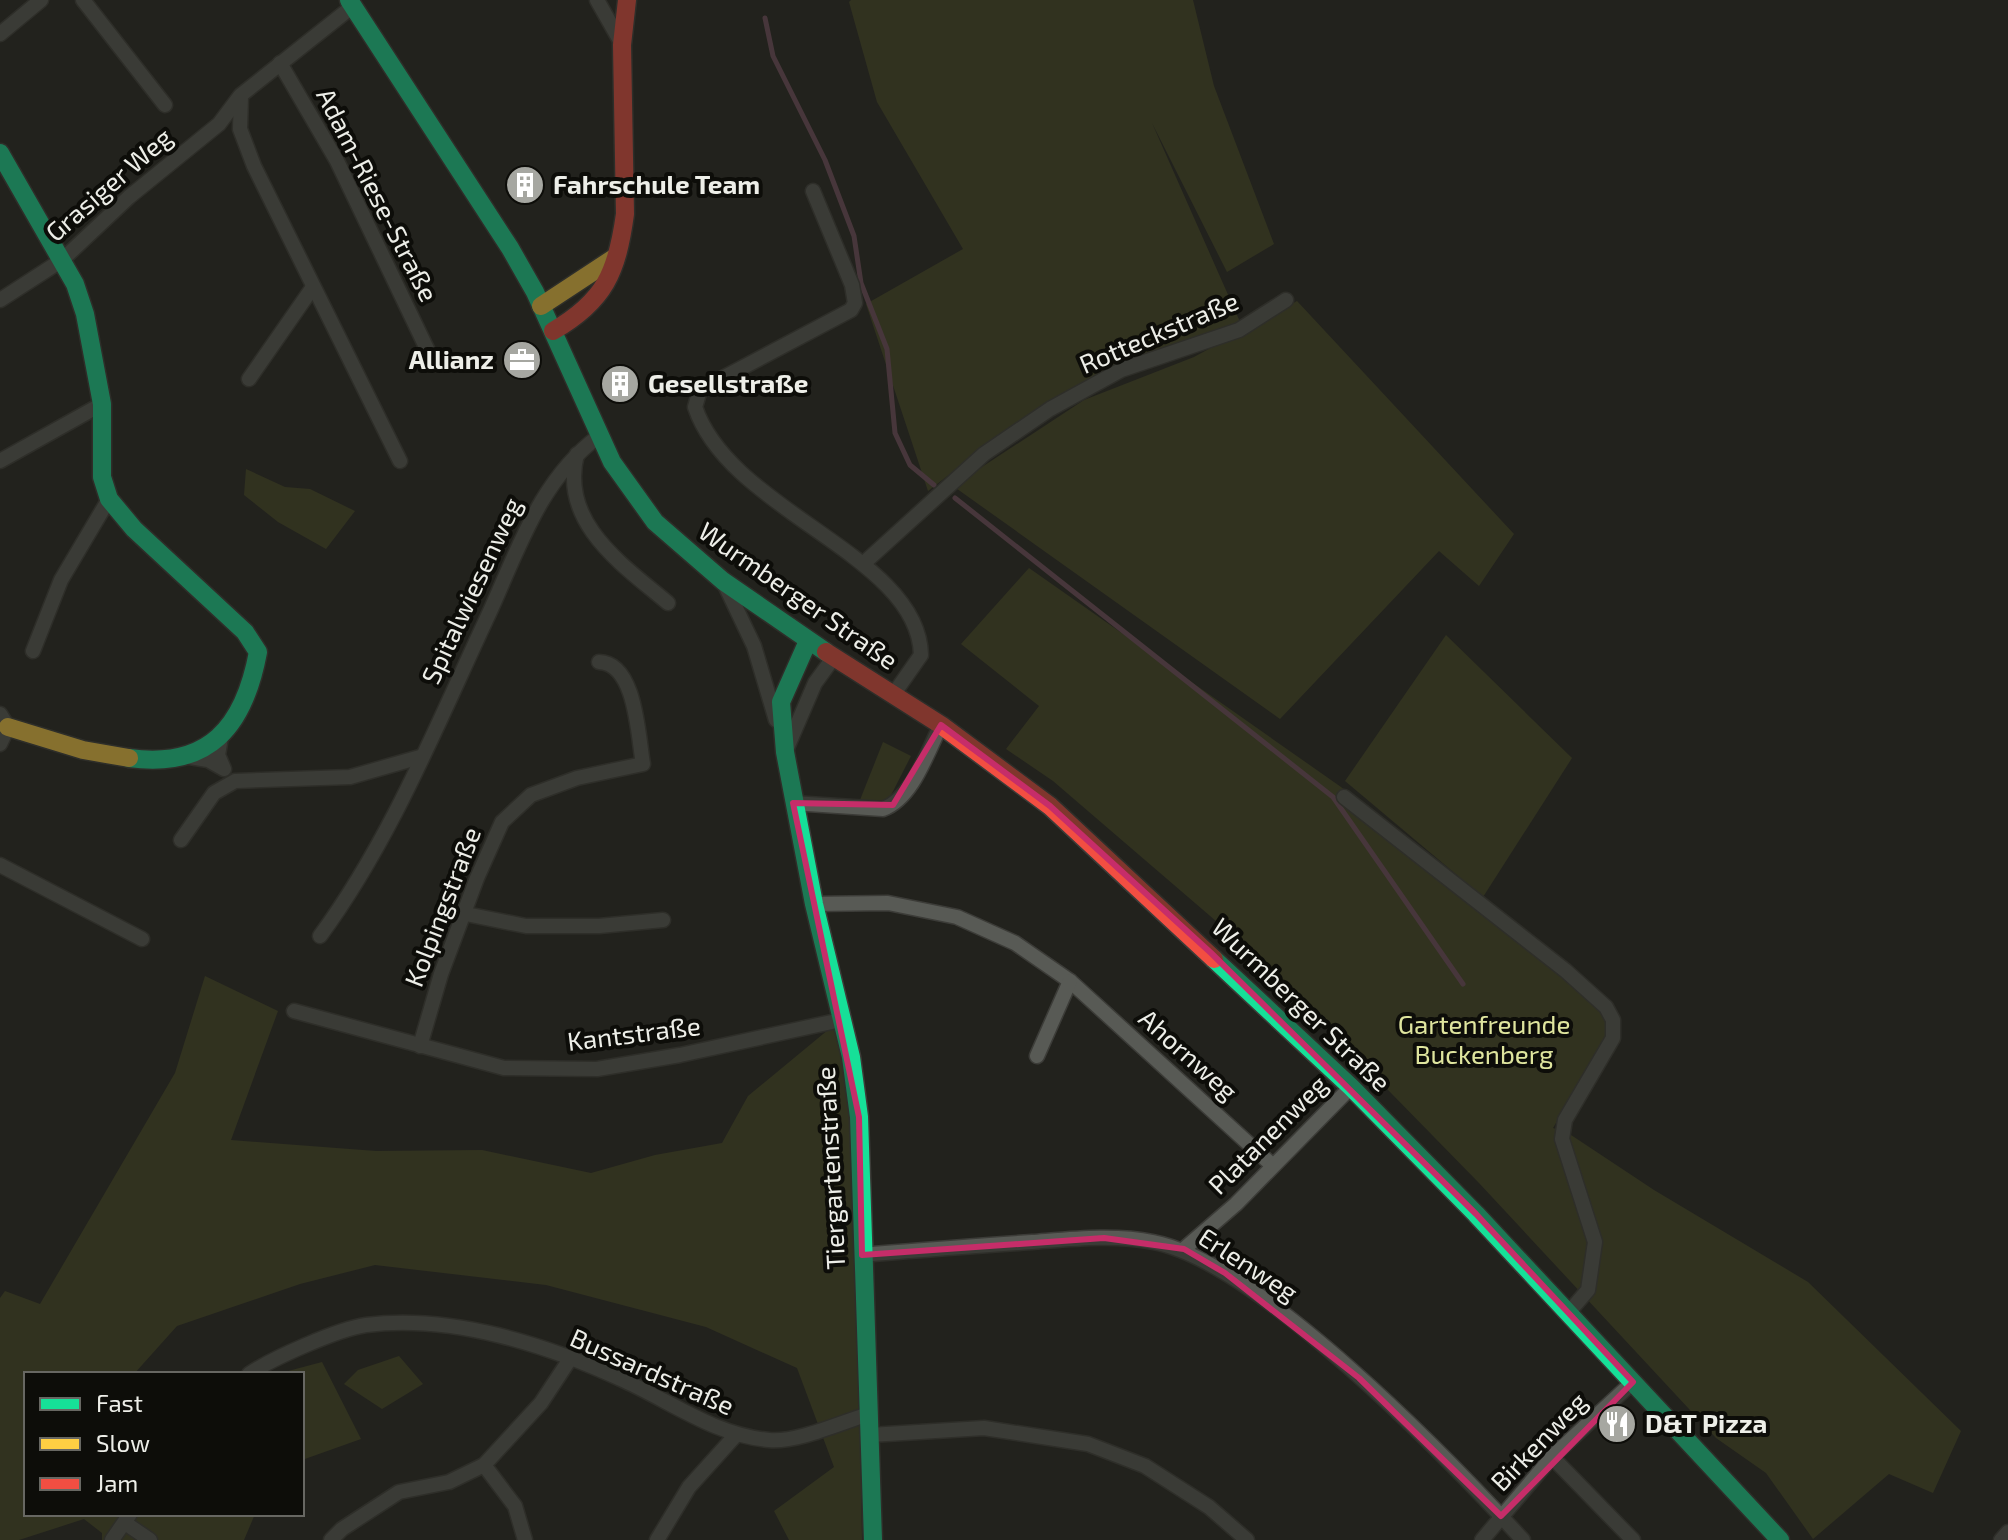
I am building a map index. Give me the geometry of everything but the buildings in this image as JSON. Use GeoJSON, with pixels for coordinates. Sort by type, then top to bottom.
{"type":"FeatureCollection","features":[{"type":"Feature","properties":{"kind":"street"},"geometry":{"type":"LineString","coordinates":[[0,34],[41,0]]}},
{"type":"Feature","properties":{"kind":"street"},"geometry":{"type":"LineString","coordinates":[[83,0],[165,105]]}},
{"type":"Feature","properties":{"kind":"street"},"geometry":{"type":"LineString","coordinates":[[597,0],[622,45]]}},
{"type":"Feature","properties":{"kind":"street"},"geometry":{"type":"LineString","coordinates":[[553,331],[587,311],[604,290],[625,214],[622,45],[627,0]]}},
{"type":"Feature","properties":{"kind":"street"},"geometry":{"type":"LineString","coordinates":[[351,3],[241,95],[240,129],[313,287],[400,461]]}},
{"type":"Feature","properties":{"kind":"street","name":"Wurmberger Straße"},"geometry":{"type":"LineString","coordinates":[[351,3],[483,203],[541,306],[599,436],[630,492],[655,522],[723,581],[808,641],[941,725],[1050,806],[1351,1087],[1569,1312],[1780,1540]]}},
{"type":"Feature","properties":{"kind":"street","name":"Adam-Riese-Straße"},"geometry":{"type":"LineString","coordinates":[[280,63],[337,161],[428,351]]}},
{"type":"Feature","properties":{"kind":"street","name":"Grasiger Weg"},"geometry":{"type":"LineString","coordinates":[[0,300],[62,260],[140,188],[219,124],[241,95]]}},
{"type":"Feature","properties":{"kind":"street"},"geometry":{"type":"LineString","coordinates":[[0,153],[75,284],[85,314],[102,404],[102,477],[109,499],[134,529],[245,632],[258,652],[249,688],[222,733],[214,745],[189,757],[165,762],[61,744],[4,720],[0,744]]}},
{"type":"Feature","properties":{"kind":"street"},"geometry":{"type":"LineString","coordinates":[[813,191],[852,285],[855,303],[851,310],[700,390],[695,407],[711,439],[749,483],[864,563],[901,605],[921,638],[921,655],[893,695]]}},
{"type":"Feature","properties":{"kind":"street"},"geometry":{"type":"LineString","coordinates":[[541,306],[614,258]]}},
{"type":"Feature","properties":{"kind":"street"},"geometry":{"type":"LineString","coordinates":[[249,379],[313,287]]}},
{"type":"Feature","properties":{"kind":"street","name":"Rotteckstraße"},"geometry":{"type":"LineString","coordinates":[[864,563],[984,454],[1050,409],[1121,370],[1239,330],[1286,300]]}},
{"type":"Feature","properties":{"kind":"street"},"geometry":{"type":"LineString","coordinates":[[0,461],[102,404]]}},
{"type":"Feature","properties":{"kind":"street","name":"Spitalwiesenweg"},"geometry":{"type":"LineString","coordinates":[[320,936],[347,900],[420,757],[542,496],[577,452],[599,436]]}},
{"type":"Feature","properties":{"kind":"street"},"geometry":{"type":"LineString","coordinates":[[577,452],[573,468],[578,503],[595,540],[668,603]]}},
{"type":"Feature","properties":{"kind":"street"},"geometry":{"type":"LineString","coordinates":[[33,651],[61,580],[109,499]]}},
{"type":"Feature","properties":{"kind":"street","name":"Tiergartenstraße"},"geometry":{"type":"LineString","coordinates":[[723,581],[754,646],[785,752]]}},
{"type":"Feature","properties":{"kind":"street","name":"Tiergartenstraße"},"geometry":{"type":"LineString","coordinates":[[808,641],[781,702],[793,803],[851,1057],[859,1117],[873,1540]]}},
{"type":"Feature","properties":{"kind":"street"},"geometry":{"type":"LineString","coordinates":[[785,752],[815,683],[834,657]]}},
{"type":"Feature","properties":{"kind":"street","name":"Kolpingstraße"},"geometry":{"type":"LineString","coordinates":[[420,1046],[441,974],[489,847],[502,822],[531,795],[577,778],[643,764],[628,681],[612,664],[599,662]]}},
{"type":"Feature","properties":{"kind":"street"},"geometry":{"type":"LineString","coordinates":[[793,803],[883,809],[893,805],[915,777],[941,725]]}},
{"type":"Feature","properties":{"kind":"street"},"geometry":{"type":"LineString","coordinates":[[222,733],[218,755],[224,769]]}},
{"type":"Feature","properties":{"kind":"street"},"geometry":{"type":"LineString","coordinates":[[189,757],[208,760],[246,780]]}},
{"type":"Feature","properties":{"kind":"street"},"geometry":{"type":"LineString","coordinates":[[181,840],[214,793],[246,780],[350,777],[420,757]]}},
{"type":"Feature","properties":{"kind":"street"},"geometry":{"type":"LineString","coordinates":[[1344,797],[1566,971],[1606,1007],[1613,1020],[1613,1038],[1565,1120],[1562,1139],[1595,1242],[1588,1290],[1569,1312]]}},
{"type":"Feature","properties":{"kind":"street"},"geometry":{"type":"LineString","coordinates":[[0,865],[142,939]]}},
{"type":"Feature","properties":{"kind":"street","name":"Ahornweg"},"geometry":{"type":"LineString","coordinates":[[814,904],[888,903],[957,917],[1015,943],[1070,981],[1272,1165]]}},
{"type":"Feature","properties":{"kind":"street"},"geometry":{"type":"LineString","coordinates":[[466,914],[526,926],[599,926],[663,920]]}},
{"type":"Feature","properties":{"kind":"street"},"geometry":{"type":"LineString","coordinates":[[1037,1056],[1070,981]]}},
{"type":"Feature","properties":{"kind":"street","name":"Kantstraße"},"geometry":{"type":"LineString","coordinates":[[294,1011],[504,1068],[597,1069],[680,1055],[841,1020]]}},
{"type":"Feature","properties":{"kind":"street","name":"Platanenweg"},"geometry":{"type":"LineString","coordinates":[[1184,1249],[1236,1204],[1351,1087]]}},
{"type":"Feature","properties":{"kind":"street","name":"Erlenweg"},"geometry":{"type":"LineString","coordinates":[[862,1255],[1104,1238],[1150,1241],[1184,1249],[1249,1291],[1359,1378],[1523,1540]]}},
{"type":"Feature","properties":{"kind":"street","name":"Bussardstraße"},"geometry":{"type":"LineString","coordinates":[[252,1372],[265,1363],[368,1325],[458,1327],[500,1335],[626,1381],[735,1436],[774,1441],[869,1414]]}},
{"type":"Feature","properties":{"kind":"street"},"geometry":{"type":"LineString","coordinates":[[331,1540],[342,1529],[399,1492],[449,1482],[484,1465],[541,1403],[570,1359]]}},
{"type":"Feature","properties":{"kind":"street","name":"Birkenweg"},"geometry":{"type":"LineString","coordinates":[[1482,1540],[1552,1457],[1633,1382]]}},
{"type":"Feature","properties":{"kind":"street"},"geometry":{"type":"LineString","coordinates":[[870,1435],[984,1428],[1088,1444],[1145,1466],[1209,1507],[1247,1540]]}},
{"type":"Feature","properties":{"kind":"street"},"geometry":{"type":"LineString","coordinates":[[657,1540],[689,1487],[735,1436]]}},
{"type":"Feature","properties":{"kind":"street"},"geometry":{"type":"LineString","coordinates":[[1552,1457],[1633,1540]]}},
{"type":"Feature","properties":{"kind":"street"},"geometry":{"type":"LineString","coordinates":[[484,1465],[515,1506],[525,1540]]}},
{"type":"Feature","properties":{"kind":"street"},"geometry":{"type":"LineString","coordinates":[[112,1540],[127,1518],[150,1540]]}},
{"type":"Feature","properties":{"kind":"street"},"geometry":{"type":"LineString","coordinates":[[2001,1540],[2008,1532]]}},
{"type":"Feature","properties":{"kind":"highlighted area"},"geometry":{"type":"Polygon","coordinates":[[[941,725],[1050,806],[1211,953],[1476,1214],[1633,1382],[1501,1516],[1359,1378],[1225,1273],[1184,1249],[1104,1238],[862,1255],[859,1117],[793,803],[893,805],[941,725]]]}},
{"type":"Feature","properties":{"kind":"green space"},"geometry":{"type":"Polygon","coordinates":[[[1193,0],[1214,86],[1274,244],[1227,272],[1152,123],[1241,324],[1093,379],[1003,433],[928,491],[866,304],[963,249],[877,102],[849,2],[1193,0]]]}},
{"type":"Feature","properties":{"kind":"green space"},"geometry":{"type":"Polygon","coordinates":[[[1297,301],[1514,534],[1479,586],[1439,551],[1280,719],[953,486],[1084,400],[1194,357],[1297,301]]]}},
{"type":"Feature","properties":{"kind":"green space"},"geometry":{"type":"Polygon","coordinates":[[[246,469],[285,487],[310,489],[355,511],[326,549],[278,522],[244,495],[246,469]]]}},
{"type":"Feature","properties":{"kind":"green space","name":"Gartenfreunde Buckenberg"},"geometry":{"type":"Polygon","coordinates":[[[1029,568],[1341,787],[1593,993],[1612,1029],[1553,1128],[1568,1133],[1654,1190],[1808,1282],[1961,1431],[1933,1493],[1889,1474],[1813,1539],[1766,1473],[1716,1438],[1479,1183],[1259,958],[1053,781],[1006,749],[1039,706],[961,644],[1029,568]]]}},
{"type":"Feature","properties":{"kind":"green space"},"geometry":{"type":"Polygon","coordinates":[[[1446,635],[1572,758],[1483,897],[1345,781],[1446,635]]]}},
{"type":"Feature","properties":{"kind":"green space"},"geometry":{"type":"Polygon","coordinates":[[[883,742],[911,756],[888,801],[860,800],[883,742]]]}},
{"type":"Feature","properties":{"kind":"green space"},"geometry":{"type":"Polygon","coordinates":[[[205,976],[278,1011],[231,1140],[376,1151],[482,1150],[591,1173],[655,1155],[722,1143],[748,1096],[840,1020],[855,1119],[862,1540],[789,1540],[774,1511],[834,1467],[797,1368],[706,1327],[546,1285],[375,1265],[300,1284],[177,1326],[136,1372],[24,1372],[24,1516],[254,1516],[244,1540],[102,1540],[102,1533],[84,1519],[19,1540],[0,1540],[0,1298],[5,1291],[40,1304],[175,1073],[205,976]]]}},
{"type":"Feature","properties":{"kind":"green space"},"geometry":{"type":"Polygon","coordinates":[[[399,1356],[423,1384],[382,1409],[344,1384],[358,1370],[399,1356]]]}},
{"type":"Feature","properties":{"kind":"green space"},"geometry":{"type":"Polygon","coordinates":[[[322,1362],[361,1439],[304,1459],[304,1372],[284,1372],[322,1362]]]}},
{"type":"Feature","properties":{"kind":"waterway"},"geometry":{"type":"LineString","coordinates":[[765,18],[773,56],[825,160],[854,236],[861,283],[887,349],[895,433],[910,465],[934,485]]}},
{"type":"Feature","properties":{"kind":"waterway"},"geometry":{"type":"LineString","coordinates":[[955,498],[1333,797],[1463,984]]}},
{"type":"Feature","properties":{"kind":"traffic: fast"},"geometry":{"type":"LineString","coordinates":[[349,0],[510,248],[535,292],[612,462],[655,522],[723,581],[826,652]]}},
{"type":"Feature","properties":{"kind":"traffic: fast"},"geometry":{"type":"LineString","coordinates":[[0,153],[75,284],[85,314],[102,404],[102,477],[109,499],[134,529],[245,632],[258,652],[243,702],[218,737],[201,749],[181,757],[157,760],[129,758]]}},
{"type":"Feature","properties":{"kind":"traffic: fast"},"geometry":{"type":"LineString","coordinates":[[808,641],[781,702],[785,752],[814,904],[851,1057],[859,1117],[873,1540]]}},
{"type":"Feature","properties":{"kind":"traffic: fast"},"geometry":{"type":"LineString","coordinates":[[1214,959],[1351,1087],[1476,1214],[1780,1540]]}},
{"type":"Feature","properties":{"kind":"traffic: slow"},"geometry":{"type":"LineString","coordinates":[[541,306],[614,258]]}},
{"type":"Feature","properties":{"kind":"traffic: slow"},"geometry":{"type":"LineString","coordinates":[[8,727],[83,750],[129,758]]}},
{"type":"Feature","properties":{"kind":"traffic: jam"},"geometry":{"type":"LineString","coordinates":[[553,331],[571,320],[597,296],[618,253],[625,214],[622,45],[627,0]]}},
{"type":"Feature","properties":{"kind":"traffic: jam"},"geometry":{"type":"LineString","coordinates":[[826,652],[941,725],[1050,806],[1214,959]]}},
{"type":"Feature","properties":{"kind":"place","name":"Fahrschule Team"},"geometry":{"type":"Point","coordinates":[525,185]}},
{"type":"Feature","properties":{"kind":"place","name":"Allianz"},"geometry":{"type":"Point","coordinates":[522,360]}},
{"type":"Feature","properties":{"kind":"place","name":"Gesellstraße"},"geometry":{"type":"Point","coordinates":[620,384]}},
{"type":"Feature","properties":{"kind":"place","name":"D&T Pizza"},"geometry":{"type":"Point","coordinates":[1617,1424]}}]}
